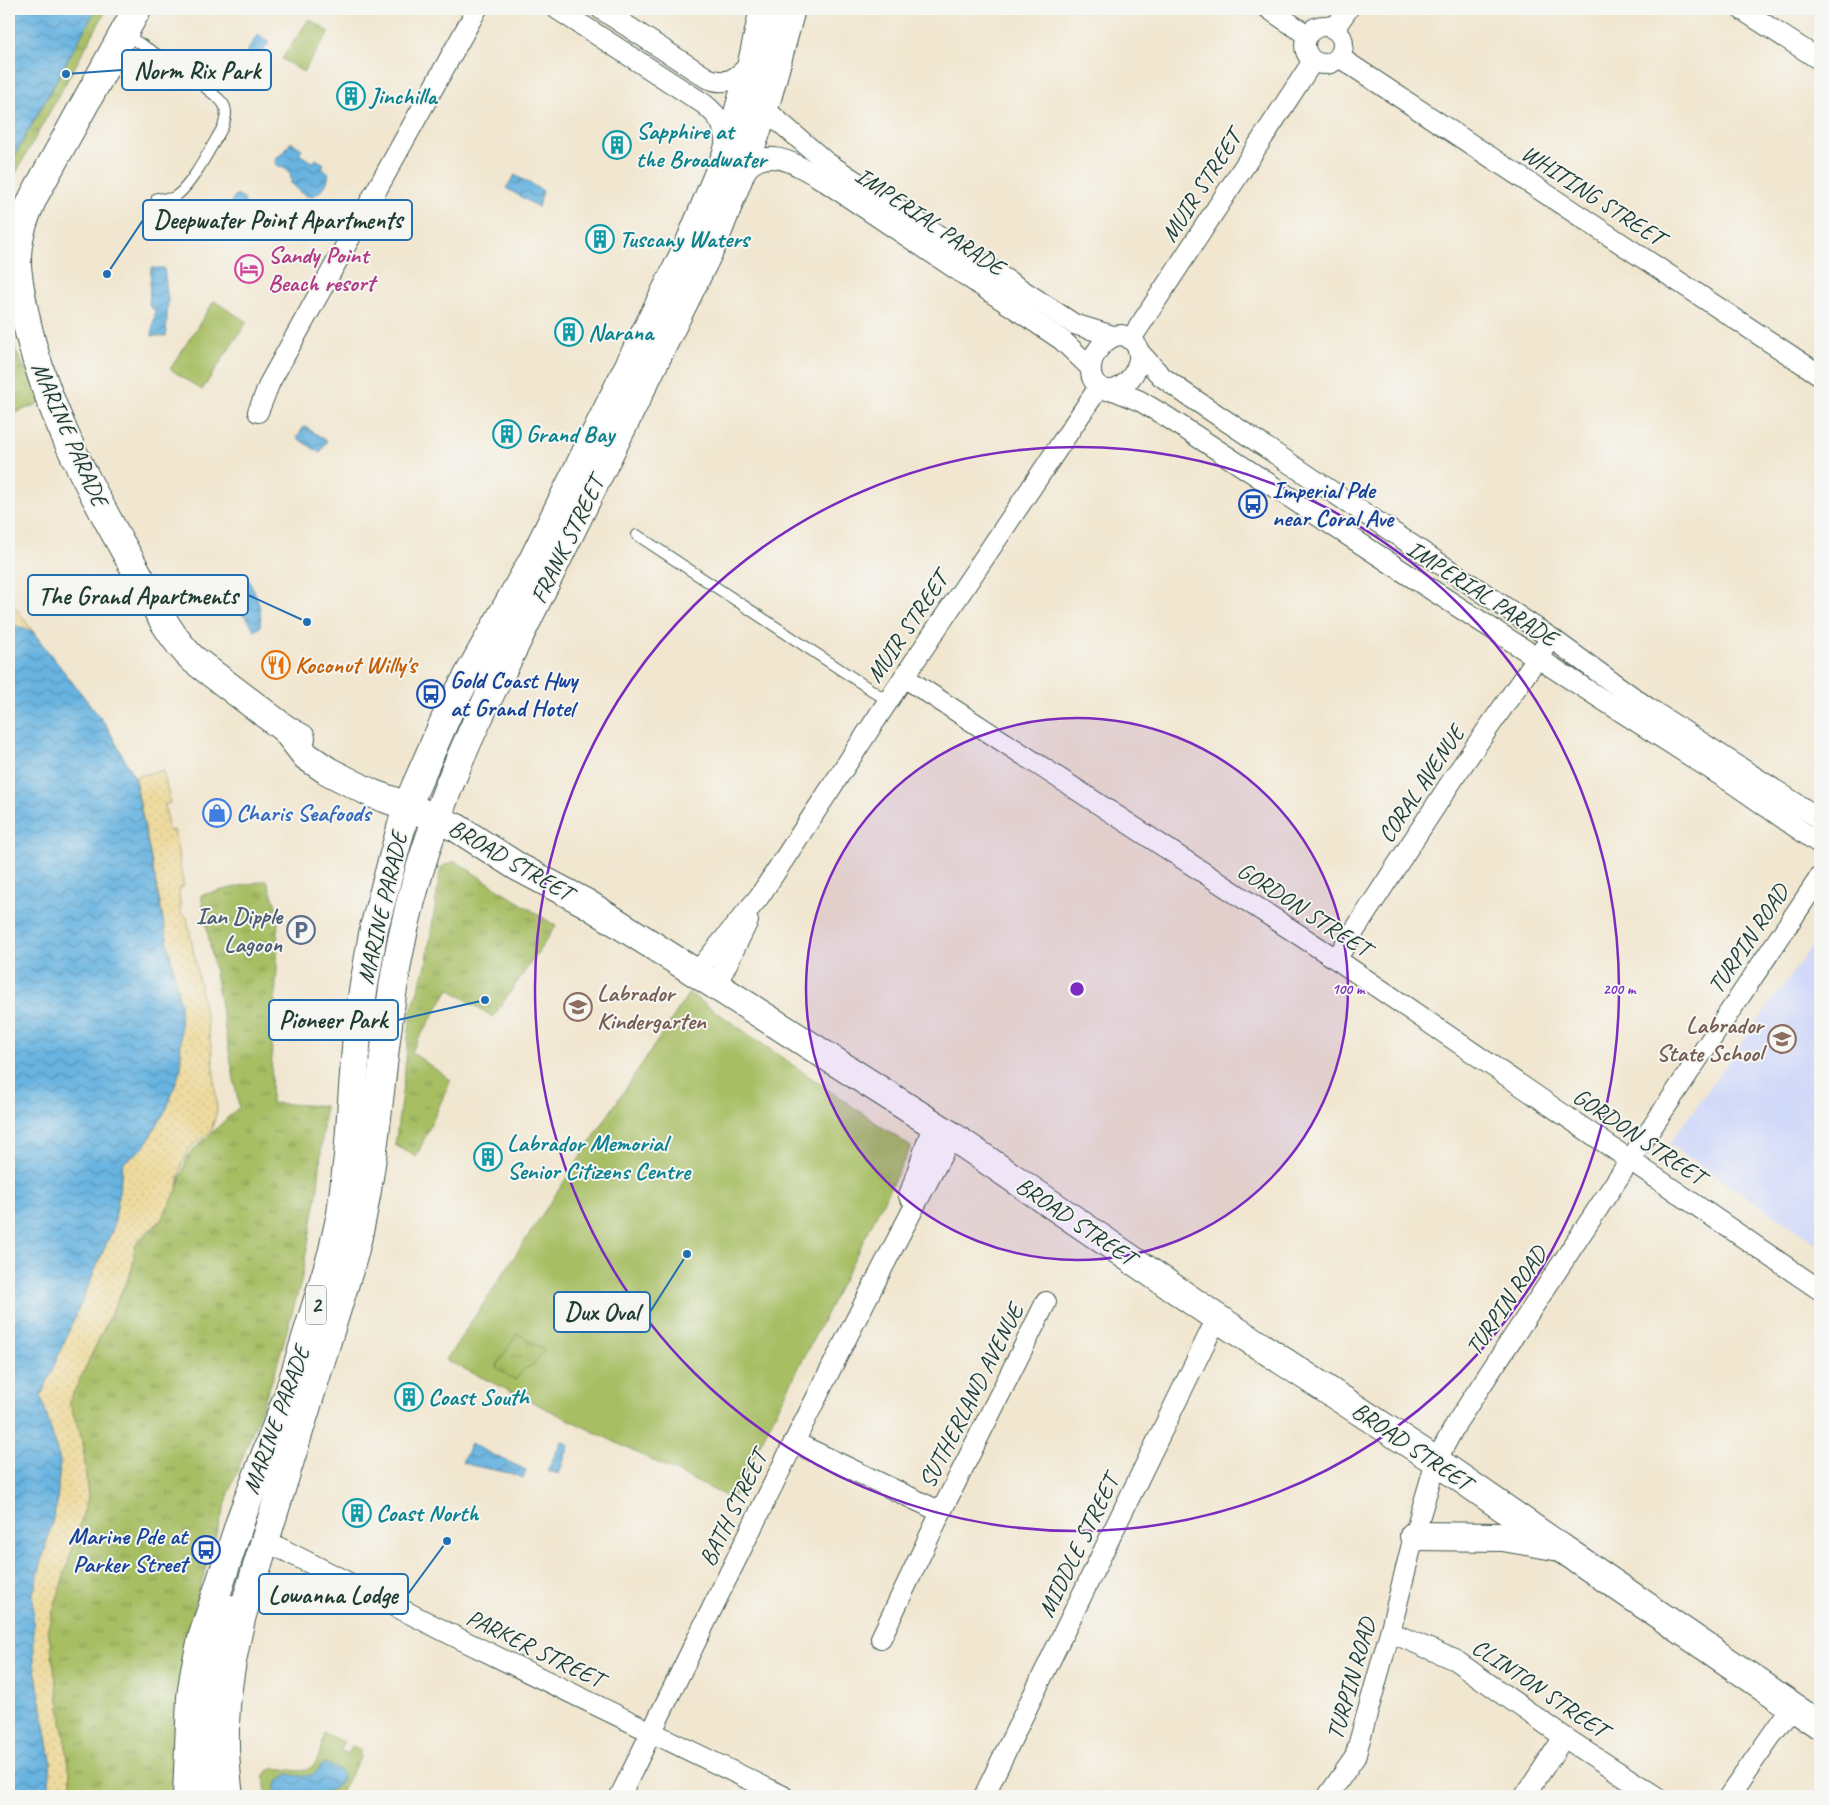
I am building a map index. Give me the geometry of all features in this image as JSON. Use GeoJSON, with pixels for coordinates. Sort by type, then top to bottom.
{"type":"FeatureCollection","features":[{"type":"Feature","properties":{"kind":"main road","name":"MARINE PARADE"},"geometry":{"type":"LineString","coordinates":[[137,9],[34,196],[24,220],[19,239],[17,265],[28,332],[35,355],[68,441],[112,528],[182,649],[285,729],[306,756],[328,771],[374,794],[407,806],[374,928],[363,991],[357,1034],[348,1156],[339,1222],[332,1254],[288,1396],[243,1513],[203,1635],[195,1669],[192,1697],[186,1796]]}},
{"type":"Feature","properties":{"kind":"main road","name":"FRANK STREET"},"geometry":{"type":"LineString","coordinates":[[407,806],[450,706],[538,550],[690,242],[727,153],[752,63],[764,9]]}},
{"type":"Feature","properties":{"kind":"main road","name":"FRANK STREET"},"geometry":{"type":"LineString","coordinates":[[436,818],[452,774],[477,717],[505,665],[714,241],[768,95],[791,9]]}},
{"type":"Feature","properties":{"kind":"main road","name":"BROAD STREET"},"geometry":{"type":"LineString","coordinates":[[407,806],[436,818],[462,816],[480,824],[516,847],[586,903],[943,1130],[1218,1318],[1436,1461],[1820,1725]]}},
{"type":"Feature","properties":{"kind":"main road","name":"MARINE PARADE"},"geometry":{"type":"LineString","coordinates":[[229,1796],[225,1767],[224,1728],[226,1693],[232,1656],[242,1615],[364,1215],[375,1144],[393,988],[414,890],[436,818]]}},
{"type":"Feature","properties":{"kind":"main road"},"geometry":{"type":"LineString","coordinates":[[213,1796],[210,1716],[221,1646],[243,1569],[263,1512],[287,1470]]}},
{"type":"Feature","properties":{"kind":"main road","name":"BROAD STREET"},"geometry":{"type":"LineString","coordinates":[[1414,1536],[1503,1537],[1560,1546]]}},
{"type":"Feature","properties":{"kind":"street"},"geometry":{"type":"LineString","coordinates":[[258,412],[270,382],[477,9]]}},
{"type":"Feature","properties":{"kind":"street"},"geometry":{"type":"LineString","coordinates":[[557,9],[708,108],[722,121],[725,130],[727,153]]}},
{"type":"Feature","properties":{"kind":"street"},"geometry":{"type":"LineString","coordinates":[[601,9],[707,78],[726,81],[736,78],[752,63]]}},
{"type":"Feature","properties":{"kind":"street"},"geometry":{"type":"LineString","coordinates":[[1268,9],[1308,35]]}},
{"type":"Feature","properties":{"kind":"street"},"geometry":{"type":"LineString","coordinates":[[1334,29],[1348,9]]}},
{"type":"Feature","properties":{"kind":"street"},"geometry":{"type":"LineString","coordinates":[[1741,9],[1820,60]]}},
{"type":"Feature","properties":{"kind":"street"},"geometry":{"type":"LineString","coordinates":[[1322,26],[1334,29],[1342,38],[1343,45],[1339,57],[1325,64],[1313,61],[1306,53],[1305,47],[1308,35],[1311,30],[1322,26]]}},
{"type":"Feature","properties":{"kind":"street","name":"WHITING STREET"},"geometry":{"type":"LineString","coordinates":[[1339,57],[1820,375]]}},
{"type":"Feature","properties":{"kind":"street","name":"MUIR STREET"},"geometry":{"type":"LineString","coordinates":[[1128,343],[1313,61]]}},
{"type":"Feature","properties":{"kind":"street","name":"IMPERIAL PARADE"},"geometry":{"type":"LineString","coordinates":[[768,95],[768,112],[826,162],[1062,340],[1091,368]]}},
{"type":"Feature","properties":{"kind":"street","name":"IMPERIAL PARADE"},"geometry":{"type":"LineString","coordinates":[[736,185],[748,166],[759,160],[773,158],[794,163],[955,258],[1074,324],[1128,343],[1161,376],[1186,394],[1551,638],[1648,708],[1820,819]]}},
{"type":"Feature","properties":{"kind":"street"},"geometry":{"type":"LineString","coordinates":[[1128,343],[1137,365],[1124,386],[1107,389],[1092,378],[1091,368],[1103,344],[1128,343]]}},
{"type":"Feature","properties":{"kind":"street","name":"IMPERIAL PARADE"},"geometry":{"type":"LineString","coordinates":[[1107,389],[1140,401],[1167,417],[1737,786],[1820,844]]}},
{"type":"Feature","properties":{"kind":"street","name":"MUIR STREET"},"geometry":{"type":"LineString","coordinates":[[706,980],[904,677],[1107,389]]}},
{"type":"Feature","properties":{"kind":"street"},"geometry":{"type":"LineString","coordinates":[[1407,574],[1422,551]]}},
{"type":"Feature","properties":{"kind":"street","name":"CORAL AVENUE"},"geometry":{"type":"LineString","coordinates":[[1336,959],[1457,773],[1551,638]]}},
{"type":"Feature","properties":{"kind":"street","name":"GORDON STREET"},"geometry":{"type":"LineString","coordinates":[[904,677],[1336,959],[1820,1290]]}},
{"type":"Feature","properties":{"kind":"street","name":"TURPIN ROAD"},"geometry":{"type":"LineString","coordinates":[[1328,1796],[1355,1757],[1436,1461],[1478,1387],[1820,877]]}},
{"type":"Feature","properties":{"kind":"street","name":"BATH STREET"},"geometry":{"type":"LineString","coordinates":[[620,1796],[794,1442],[894,1244],[943,1130]]}},
{"type":"Feature","properties":{"kind":"street","name":"SUTHERLAND AVENUE"},"geometry":{"type":"LineString","coordinates":[[881,1638],[941,1512],[1046,1302]]}},
{"type":"Feature","properties":{"kind":"street","name":"MIDDLE STREET"},"geometry":{"type":"LineString","coordinates":[[984,1796],[1218,1318]]}},
{"type":"Feature","properties":{"kind":"street","name":"SUTHERLAND AVENUE"},"geometry":{"type":"LineString","coordinates":[[794,1442],[941,1512]]}},
{"type":"Feature","properties":{"kind":"street","name":"PARKER STREET"},"geometry":{"type":"LineString","coordinates":[[266,1541],[452,1635],[783,1796]]}},
{"type":"Feature","properties":{"kind":"street","name":"CLINTON STREET"},"geometry":{"type":"LineString","coordinates":[[1390,1632],[1455,1660],[1564,1736],[1655,1796]]}},
{"type":"Feature","properties":{"kind":"street"},"geometry":{"type":"LineString","coordinates":[[1729,1796],[1792,1706]]}},
{"type":"Feature","properties":{"kind":"street"},"geometry":{"type":"LineString","coordinates":[[1525,1796],[1564,1736]]}},
{"type":"Feature","properties":{"kind":"lane"},"geometry":{"type":"LineString","coordinates":[[124,33],[195,80],[224,104],[226,111],[223,127],[189,183],[174,198],[157,198]]}},
{"type":"Feature","properties":{"kind":"lane"},"geometry":{"type":"LineString","coordinates":[[637,535],[888,701]]}},
{"type":"Feature","properties":{"kind":"shaded area","name":"Labrador State School"},"geometry":{"type":"Polygon","coordinates":[[[1820,935],[1820,1246],[1669,1144],[1820,935]]]}},
{"type":"Feature","properties":{"kind":"green space"},"geometry":{"type":"Polygon","coordinates":[[[96,9],[107,9],[9,185],[9,167],[96,9]]]}},
{"type":"Feature","properties":{"kind":"green space"},"geometry":{"type":"Polygon","coordinates":[[[309,19],[329,32],[303,72],[282,59],[309,19]]]}},
{"type":"Feature","properties":{"kind":"green space"},"geometry":{"type":"Polygon","coordinates":[[[214,301],[247,322],[202,390],[170,369],[214,301]]]}},
{"type":"Feature","properties":{"kind":"green space"},"geometry":{"type":"Polygon","coordinates":[[[9,330],[16,352],[41,397],[40,402],[36,405],[9,415],[9,330]]]}},
{"type":"Feature","properties":{"kind":"green space"},"geometry":{"type":"Polygon","coordinates":[[[455,861],[556,926],[493,1017],[449,989],[411,1052],[451,1080],[416,1157],[395,1145],[411,1011],[426,966],[441,867],[455,861]]]}},
{"type":"Feature","properties":{"kind":"green space"},"geometry":{"type":"Polygon","coordinates":[[[267,880],[278,911],[271,1103],[325,1106],[318,1189],[301,1282],[274,1375],[230,1490],[195,1603],[179,1683],[171,1796],[69,1796],[71,1779],[48,1628],[88,1498],[83,1442],[69,1402],[132,1271],[135,1245],[161,1221],[177,1190],[188,1155],[239,1107],[201,895],[267,880]]]}},
{"type":"Feature","properties":{"kind":"green space"},"geometry":{"type":"Polygon","coordinates":[[[689,993],[911,1147],[732,1499],[446,1360],[689,993]]]}},
{"type":"Feature","properties":{"kind":"green space"},"geometry":{"type":"Polygon","coordinates":[[[517,1333],[544,1350],[533,1365],[524,1369],[515,1380],[496,1367],[517,1333]]]}},
{"type":"Feature","properties":{"kind":"green space"},"geometry":{"type":"Polygon","coordinates":[[[324,1733],[344,1742],[340,1750],[348,1754],[352,1746],[360,1749],[360,1758],[342,1790],[331,1796],[268,1796],[265,1789],[267,1772],[271,1769],[298,1771],[310,1768],[318,1757],[324,1733]]]}},
{"type":"Feature","properties":{"kind":"sand"},"geometry":{"type":"Polygon","coordinates":[[[9,599],[62,671],[106,725],[134,777],[163,770],[170,803],[165,804],[168,831],[174,830],[184,887],[181,887],[179,891],[181,914],[187,917],[212,1051],[217,1111],[211,1131],[188,1150],[182,1164],[177,1190],[160,1221],[138,1240],[132,1269],[69,1402],[83,1442],[88,1498],[48,1628],[71,1779],[69,1796],[48,1796],[51,1760],[34,1663],[33,1594],[57,1503],[60,1461],[41,1396],[114,1226],[123,1163],[144,1147],[167,1108],[181,1068],[180,1003],[135,778],[36,710],[9,609],[9,599]]]}},
{"type":"Feature","properties":{"kind":"water"},"geometry":{"type":"Polygon","coordinates":[[[9,9],[96,9],[9,165],[9,9]]]}},
{"type":"Feature","properties":{"kind":"water"},"geometry":{"type":"Polygon","coordinates":[[[258,34],[269,42],[257,60],[246,53],[258,34]]]}},
{"type":"Feature","properties":{"kind":"water"},"geometry":{"type":"Polygon","coordinates":[[[291,142],[302,149],[299,154],[313,163],[316,159],[324,164],[322,169],[328,172],[326,185],[315,195],[307,196],[300,192],[291,184],[291,176],[288,171],[276,165],[275,159],[284,152],[291,142]]]}},
{"type":"Feature","properties":{"kind":"water"},"geometry":{"type":"Polygon","coordinates":[[[515,175],[543,191],[538,207],[506,188],[515,175]]]}},
{"type":"Feature","properties":{"kind":"water"},"geometry":{"type":"Polygon","coordinates":[[[237,195],[244,199],[245,204],[235,221],[229,218],[225,222],[221,221],[221,218],[237,195]]]}},
{"type":"Feature","properties":{"kind":"water"},"geometry":{"type":"Polygon","coordinates":[[[151,268],[164,268],[168,301],[166,336],[152,336],[155,310],[149,306],[151,268]]]}},
{"type":"Feature","properties":{"kind":"water"},"geometry":{"type":"Polygon","coordinates":[[[304,426],[327,441],[320,453],[297,438],[304,426]]]}},
{"type":"Feature","properties":{"kind":"water"},"geometry":{"type":"Polygon","coordinates":[[[239,575],[242,580],[247,577],[258,601],[261,620],[260,627],[255,631],[229,594],[233,592],[227,583],[239,575]]]}},
{"type":"Feature","properties":{"kind":"water"},"geometry":{"type":"Polygon","coordinates":[[[9,621],[11,624],[32,631],[106,725],[134,777],[180,1003],[181,1068],[167,1108],[144,1147],[123,1163],[114,1226],[41,1396],[60,1461],[57,1503],[33,1594],[34,1663],[51,1760],[48,1796],[9,1796],[9,621]]]}},
{"type":"Feature","properties":{"kind":"water"},"geometry":{"type":"Polygon","coordinates":[[[562,1441],[569,1445],[559,1474],[547,1471],[562,1441]]]}},
{"type":"Feature","properties":{"kind":"water"},"geometry":{"type":"Polygon","coordinates":[[[471,1444],[526,1470],[523,1478],[462,1462],[471,1444]]]}},
{"type":"Feature","properties":{"kind":"water"},"geometry":{"type":"Polygon","coordinates":[[[325,1763],[342,1773],[340,1781],[335,1788],[326,1792],[304,1796],[276,1796],[276,1785],[284,1776],[288,1774],[310,1775],[325,1763]]]}},
{"type":"Feature","properties":{"kind":"place","name":"Norm Rix Park"},"geometry":{"type":"Point","coordinates":[66,74]}},
{"type":"Feature","properties":{"kind":"place","name":"Jinchilla"},"geometry":{"type":"Point","coordinates":[351,96]}},
{"type":"Feature","properties":{"kind":"place","name":"Sapphire at the Broadwater"},"geometry":{"type":"Point","coordinates":[617,145]}},
{"type":"Feature","properties":{"kind":"place","name":"Tuscany Waters"},"geometry":{"type":"Point","coordinates":[600,239]}},
{"type":"Feature","properties":{"kind":"place","name":"Sandy Point Beach resort"},"geometry":{"type":"Point","coordinates":[249,269]}},
{"type":"Feature","properties":{"kind":"place","name":"Deepwater Point Apartments"},"geometry":{"type":"Point","coordinates":[107,274]}},
{"type":"Feature","properties":{"kind":"place","name":"Narana"},"geometry":{"type":"Point","coordinates":[569,332]}},
{"type":"Feature","properties":{"kind":"place","name":"Grand Bay"},"geometry":{"type":"Point","coordinates":[507,434]}},
{"type":"Feature","properties":{"kind":"place","name":"Imperial Pde near Coral Ave"},"geometry":{"type":"Point","coordinates":[1253,504]}},
{"type":"Feature","properties":{"kind":"place","name":"The Grand Apartments"},"geometry":{"type":"Point","coordinates":[307,622]}},
{"type":"Feature","properties":{"kind":"place","name":"Koconut Willy's"},"geometry":{"type":"Point","coordinates":[276,665]}},
{"type":"Feature","properties":{"kind":"place","name":"Gold Coast Hwy at Grand Hotel"},"geometry":{"type":"Point","coordinates":[431,694]}},
{"type":"Feature","properties":{"kind":"place","name":"Charis Seafoods"},"geometry":{"type":"Point","coordinates":[217,813]}},
{"type":"Feature","properties":{"kind":"place","name":"Ian Dipple Lagoon"},"geometry":{"type":"Point","coordinates":[301,930]}},
{"type":"Feature","properties":{"kind":"place","name":"Pioneer Park"},"geometry":{"type":"Point","coordinates":[485,1000]}},
{"type":"Feature","properties":{"kind":"place","name":"Labrador Kindergarten"},"geometry":{"type":"Point","coordinates":[578,1007]}},
{"type":"Feature","properties":{"kind":"place","name":"Labrador State School"},"geometry":{"type":"Point","coordinates":[1782,1039]}},
{"type":"Feature","properties":{"kind":"place","name":"Labrador Memorial Senior Citizens Centre"},"geometry":{"type":"Point","coordinates":[488,1157]}},
{"type":"Feature","properties":{"kind":"place","name":"Dux Oval"},"geometry":{"type":"Point","coordinates":[687,1254]}},
{"type":"Feature","properties":{"kind":"place","name":"Coast South"},"geometry":{"type":"Point","coordinates":[409,1397]}},
{"type":"Feature","properties":{"kind":"place","name":"Coast North"},"geometry":{"type":"Point","coordinates":[357,1513]}},
{"type":"Feature","properties":{"kind":"place","name":"Lowanna Lodge"},"geometry":{"type":"Point","coordinates":[447,1541]}},
{"type":"Feature","properties":{"kind":"place","name":"Marine Pde at Parker Street"},"geometry":{"type":"Point","coordinates":[206,1550]}}]}
